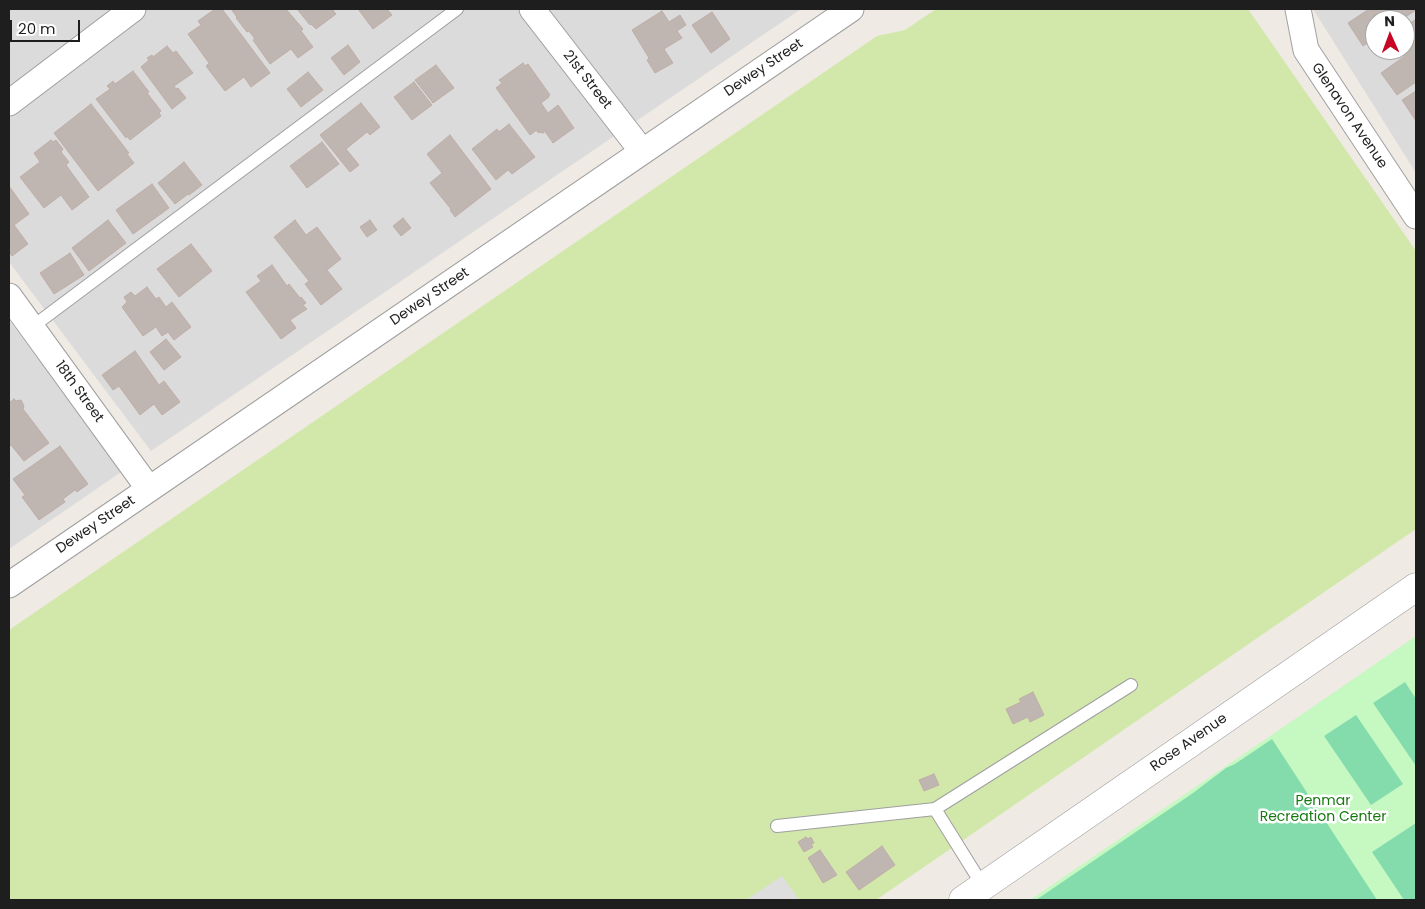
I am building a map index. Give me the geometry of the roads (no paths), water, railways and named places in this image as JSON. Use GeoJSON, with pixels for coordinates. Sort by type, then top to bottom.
{"type":"FeatureCollection","features":[{"type":"Feature","properties":{"kind":"street"},"geometry":{"type":"LineString","coordinates":[[9,103],[133,9]]}},
{"type":"Feature","properties":{"kind":"street","name":"21st Street"},"geometry":{"type":"LineString","coordinates":[[532,9],[642,151]]}},
{"type":"Feature","properties":{"kind":"street","name":"Dewey Street"},"geometry":{"type":"LineString","coordinates":[[9,585],[851,9]]}},
{"type":"Feature","properties":{"kind":"street","name":"Glenavon Avenue"},"geometry":{"type":"LineString","coordinates":[[1298,9],[1306,50],[1416,216]]}},
{"type":"Feature","properties":{"kind":"street","name":"18th Street"},"geometry":{"type":"LineString","coordinates":[[9,296],[149,489]]}},
{"type":"Feature","properties":{"kind":"street","name":"Rose Avenue"},"geometry":{"type":"LineString","coordinates":[[973,893],[1416,587]]}},
{"type":"Feature","properties":{"kind":"lane"},"geometry":{"type":"LineString","coordinates":[[32,327],[457,9]]}},
{"type":"Feature","properties":{"kind":"lane"},"geometry":{"type":"LineString","coordinates":[[777,826],[936,809],[1131,685]]}},
{"type":"Feature","properties":{"kind":"lane"},"geometry":{"type":"LineString","coordinates":[[936,809],[973,893]]}},
{"type":"Feature","properties":{"kind":"park label","name":"Penmar Recreation Center"},"geometry":{"type":"Point","coordinates":[1323,810]}}]}
